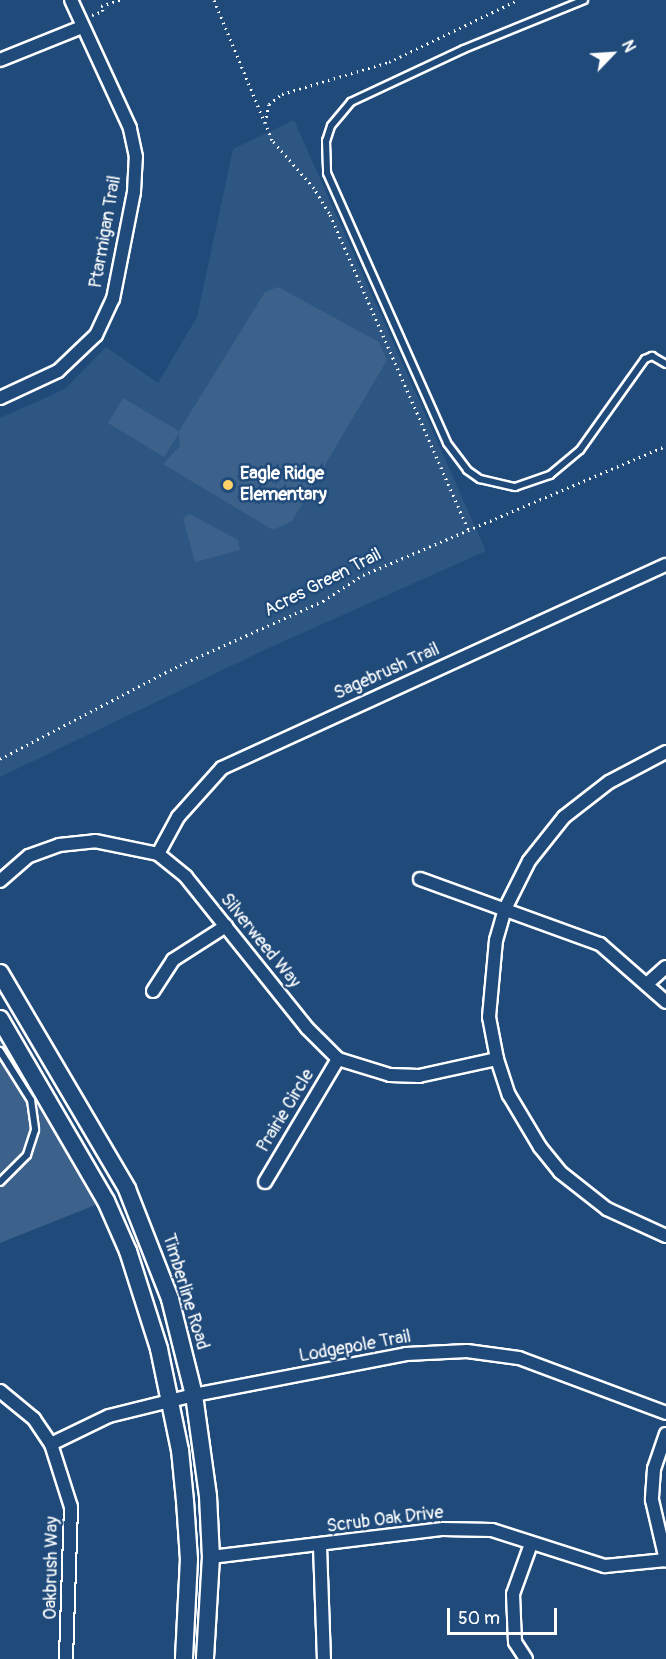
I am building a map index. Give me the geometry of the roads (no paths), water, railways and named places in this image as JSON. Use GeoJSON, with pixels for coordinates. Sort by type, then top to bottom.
{"type":"FeatureCollection","features":[{"type":"Feature","properties":{"kind":"street","name":"Ptarmigan Trail"},"geometry":{"type":"LineString","coordinates":[[0,398],[73,360],[96,335],[113,299],[134,192],[136,158],[130,128],[71,0]]}},
{"type":"Feature","properties":{"kind":"street"},"geometry":{"type":"LineString","coordinates":[[0,60],[81,24]]}},
{"type":"Feature","properties":{"kind":"street","name":"Sagebrush Trail"},"geometry":{"type":"LineString","coordinates":[[158,854],[178,817],[222,768],[666,565]]}},
{"type":"Feature","properties":{"kind":"street"},"geometry":{"type":"LineString","coordinates":[[666,752],[609,782],[564,818],[529,861],[505,909],[490,986],[489,1017],[497,1059],[509,1095],[540,1147],[560,1172],[607,1209],[666,1236]]}},
{"type":"Feature","properties":{"kind":"street","name":"Silverweed Way"},"geometry":{"type":"LineString","coordinates":[[0,881],[29,856],[59,845],[95,841],[158,854],[186,877],[307,1028],[338,1059],[390,1076],[419,1076],[497,1059]]}},
{"type":"Feature","properties":{"kind":"street"},"geometry":{"type":"LineString","coordinates":[[420,879],[600,944],[648,983],[666,1002]]}},
{"type":"Feature","properties":{"kind":"street"},"geometry":{"type":"LineString","coordinates":[[153,991],[173,960],[226,926]]}},
{"type":"Feature","properties":{"kind":"street"},"geometry":{"type":"LineString","coordinates":[[648,983],[666,967]]}},
{"type":"Feature","properties":{"kind":"street","name":"Timberline Road"},"geometry":{"type":"LineString","coordinates":[[0,973],[127,1189],[170,1299],[194,1395],[208,1496],[211,1557],[205,1659]]}},
{"type":"Feature","properties":{"kind":"street"},"geometry":{"type":"LineString","coordinates":[[0,1019],[106,1200],[146,1307],[180,1450],[189,1558],[184,1659]]}},
{"type":"Feature","properties":{"kind":"street","name":"Prairie Circle"},"geometry":{"type":"LineString","coordinates":[[265,1182],[338,1059]]}},
{"type":"Feature","properties":{"kind":"street","name":"Lodgepole Trail"},"geometry":{"type":"LineString","coordinates":[[51,1444],[109,1416],[194,1395],[406,1354],[467,1351],[519,1358],[666,1413]]}},
{"type":"Feature","properties":{"kind":"street","name":"Oakbrush Way"},"geometry":{"type":"LineString","coordinates":[[0,1391],[34,1419],[51,1444],[71,1507],[66,1659]]}},
{"type":"Feature","properties":{"kind":"street"},"geometry":{"type":"LineString","coordinates":[[666,1434],[654,1469],[652,1500],[666,1560]]}},
{"type":"Feature","properties":{"kind":"street","name":"Scrub Oak Drive"},"geometry":{"type":"LineString","coordinates":[[211,1557],[320,1546],[443,1528],[492,1530],[605,1566],[666,1560]]}},
{"type":"Feature","properties":{"kind":"street"},"geometry":{"type":"LineString","coordinates":[[526,1659],[515,1642],[513,1594],[531,1544]]}},
{"type":"Feature","properties":{"kind":"street"},"geometry":{"type":"LineString","coordinates":[[320,1546],[324,1659]]}},
{"type":"Feature","properties":{"kind":"lane"},"geometry":{"type":"LineString","coordinates":[[584,0],[464,49],[351,102],[336,119],[326,141],[327,173],[447,443],[456,458],[480,478],[515,487],[550,475],[580,450],[645,359],[652,356],[666,364]]}},
{"type":"Feature","properties":{"kind":"lane"},"geometry":{"type":"LineString","coordinates":[[0,1051],[31,1100],[35,1118],[33,1143],[27,1155],[0,1182]]}},
{"type":"Feature","properties":{"kind":"place","name":"Eagle Ridge Elementary"},"geometry":{"type":"Point","coordinates":[228,485]}}]}
